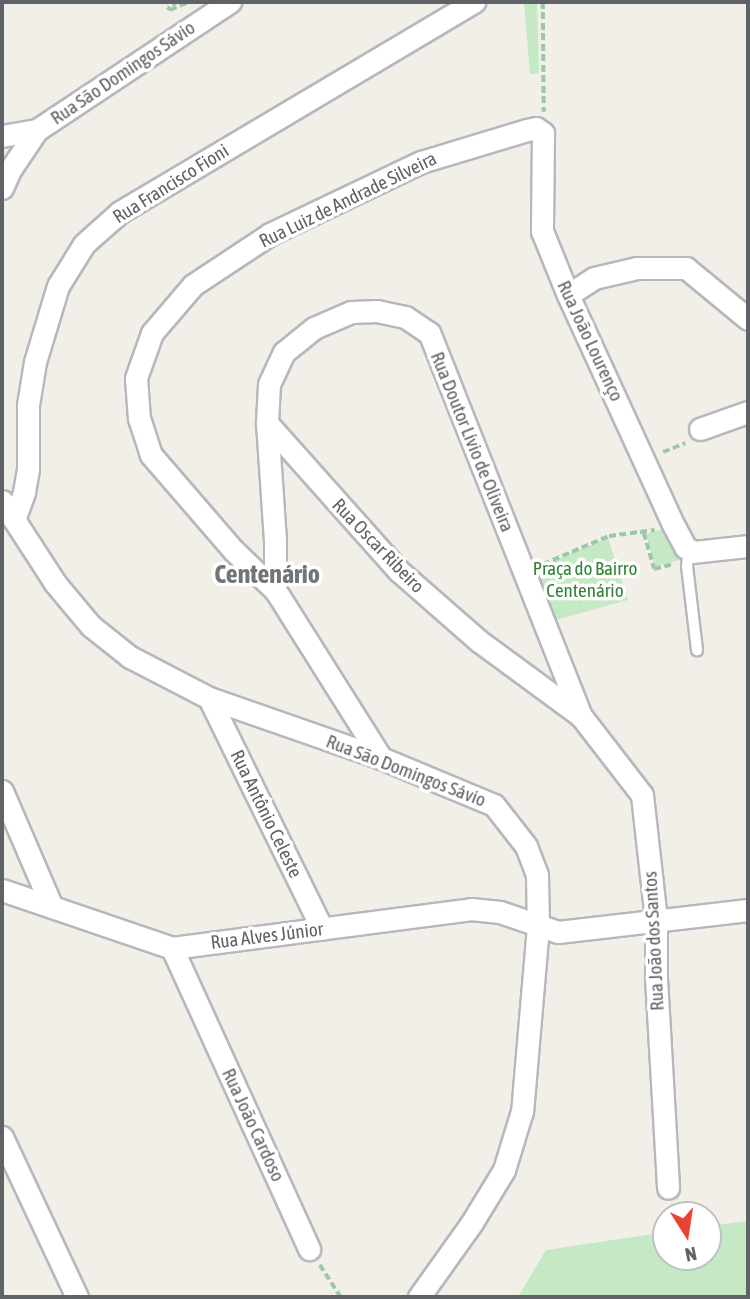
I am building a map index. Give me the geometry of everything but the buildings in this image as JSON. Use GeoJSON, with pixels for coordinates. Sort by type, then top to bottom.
{"type":"FeatureCollection","features":[{"type":"Feature","properties":{"kind":"street","name":"Rua São Domingos Sávio"},"geometry":{"type":"LineString","coordinates":[[2,188],[10,170],[37,131],[230,2]]}},
{"type":"Feature","properties":{"kind":"street","name":"Rua Francisco Fioni"},"geometry":{"type":"LineString","coordinates":[[14,520],[24,492],[28,469],[27,405],[35,362],[58,286],[85,244],[120,212],[474,2]]}},
{"type":"Feature","properties":{"kind":"street","name":"Rua João Lourenço"},"geometry":{"type":"LineString","coordinates":[[540,125],[545,140],[542,231],[568,295],[685,553]]}},
{"type":"Feature","properties":{"kind":"street","name":"Rua Luiz de Andrade Silveira"},"geometry":{"type":"LineString","coordinates":[[381,758],[275,590],[234,551],[151,454],[139,419],[136,378],[152,333],[193,285],[270,234],[421,162],[540,125]]}},
{"type":"Feature","properties":{"kind":"street"},"geometry":{"type":"LineString","coordinates":[[2,136],[37,131]]}},
{"type":"Feature","properties":{"kind":"street"},"geometry":{"type":"LineString","coordinates":[[568,295],[594,278],[637,268],[686,268],[748,319]]}},
{"type":"Feature","properties":{"kind":"street","name":"Rua Doutor Lívio de Oliveira"},"geometry":{"type":"LineString","coordinates":[[267,423],[269,384],[284,352],[314,328],[351,312],[377,311],[405,317],[429,332],[582,716]]}},
{"type":"Feature","properties":{"kind":"street"},"geometry":{"type":"LineString","coordinates":[[700,429],[748,412]]}},
{"type":"Feature","properties":{"kind":"street"},"geometry":{"type":"LineString","coordinates":[[267,423],[275,540],[275,590]]}},
{"type":"Feature","properties":{"kind":"street","name":"Rua Oscar Ribeiro"},"geometry":{"type":"LineString","coordinates":[[267,423],[399,571],[479,641],[582,716]]}},
{"type":"Feature","properties":{"kind":"street","name":"Rua São Domingos Sávio"},"geometry":{"type":"LineString","coordinates":[[2,501],[55,583],[91,626],[130,657],[209,698],[381,758],[494,805],[526,846],[537,875],[538,926],[522,1111],[504,1170],[471,1224],[419,1297]]}},
{"type":"Feature","properties":{"kind":"street"},"geometry":{"type":"LineString","coordinates":[[685,553],[748,546]]}},
{"type":"Feature","properties":{"kind":"street","name":"Rua Antônio Celeste"},"geometry":{"type":"LineString","coordinates":[[209,698],[322,929]]}},
{"type":"Feature","properties":{"kind":"street","name":"Rua João dos Santos"},"geometry":{"type":"LineString","coordinates":[[582,716],[642,795],[656,920],[656,978],[668,1188]]}},
{"type":"Feature","properties":{"kind":"street"},"geometry":{"type":"LineString","coordinates":[[2,791],[52,907]]}},
{"type":"Feature","properties":{"kind":"street","name":"Rua Alves Júnior"},"geometry":{"type":"LineString","coordinates":[[2,890],[172,948],[471,909],[500,912],[558,932],[748,910]]}},
{"type":"Feature","properties":{"kind":"street","name":"Rua João Cardoso"},"geometry":{"type":"LineString","coordinates":[[172,948],[309,1248]]}},
{"type":"Feature","properties":{"kind":"street"},"geometry":{"type":"LineString","coordinates":[[2,1137],[77,1297]]}},
{"type":"Feature","properties":{"kind":"lane"},"geometry":{"type":"LineString","coordinates":[[685,553],[697,650]]}},
{"type":"Feature","properties":{"kind":"path"},"geometry":{"type":"LineString","coordinates":[[178,2],[168,7],[170,10],[188,2]]}},
{"type":"Feature","properties":{"kind":"path"},"geometry":{"type":"LineString","coordinates":[[540,125],[543,2]]}},
{"type":"Feature","properties":{"kind":"path"},"geometry":{"type":"LineString","coordinates":[[644,459],[703,436],[700,429]]}},
{"type":"Feature","properties":{"kind":"path"},"geometry":{"type":"LineString","coordinates":[[523,572],[609,536],[644,533],[663,528]]}},
{"type":"Feature","properties":{"kind":"path"},"geometry":{"type":"LineString","coordinates":[[644,533],[654,569],[685,553]]}},
{"type":"Feature","properties":{"kind":"path"},"geometry":{"type":"LineString","coordinates":[[309,1248],[341,1297]]}},
{"type":"Feature","properties":{"kind":"green space"},"geometry":{"type":"Polygon","coordinates":[[[524,2],[537,2],[539,73],[530,74],[524,2]]]}},
{"type":"Feature","properties":{"kind":"green space"},"geometry":{"type":"Polygon","coordinates":[[[671,527],[679,560],[655,567],[646,534],[671,527]]]}},
{"type":"Feature","properties":{"kind":"green space","name":"Praça do Bairro Centenário"},"geometry":{"type":"Polygon","coordinates":[[[608,538],[628,600],[552,621],[531,570],[608,538]]]}},
{"type":"Feature","properties":{"kind":"green space"},"geometry":{"type":"Polygon","coordinates":[[[748,1221],[748,1297],[518,1297],[546,1250],[652,1234],[652,1271],[722,1271],[722,1224],[748,1221]]]}},
{"type":"Feature","properties":{"kind":"district","name":"Centenário"},"geometry":{"type":"Point","coordinates":[267,575]}}]}
